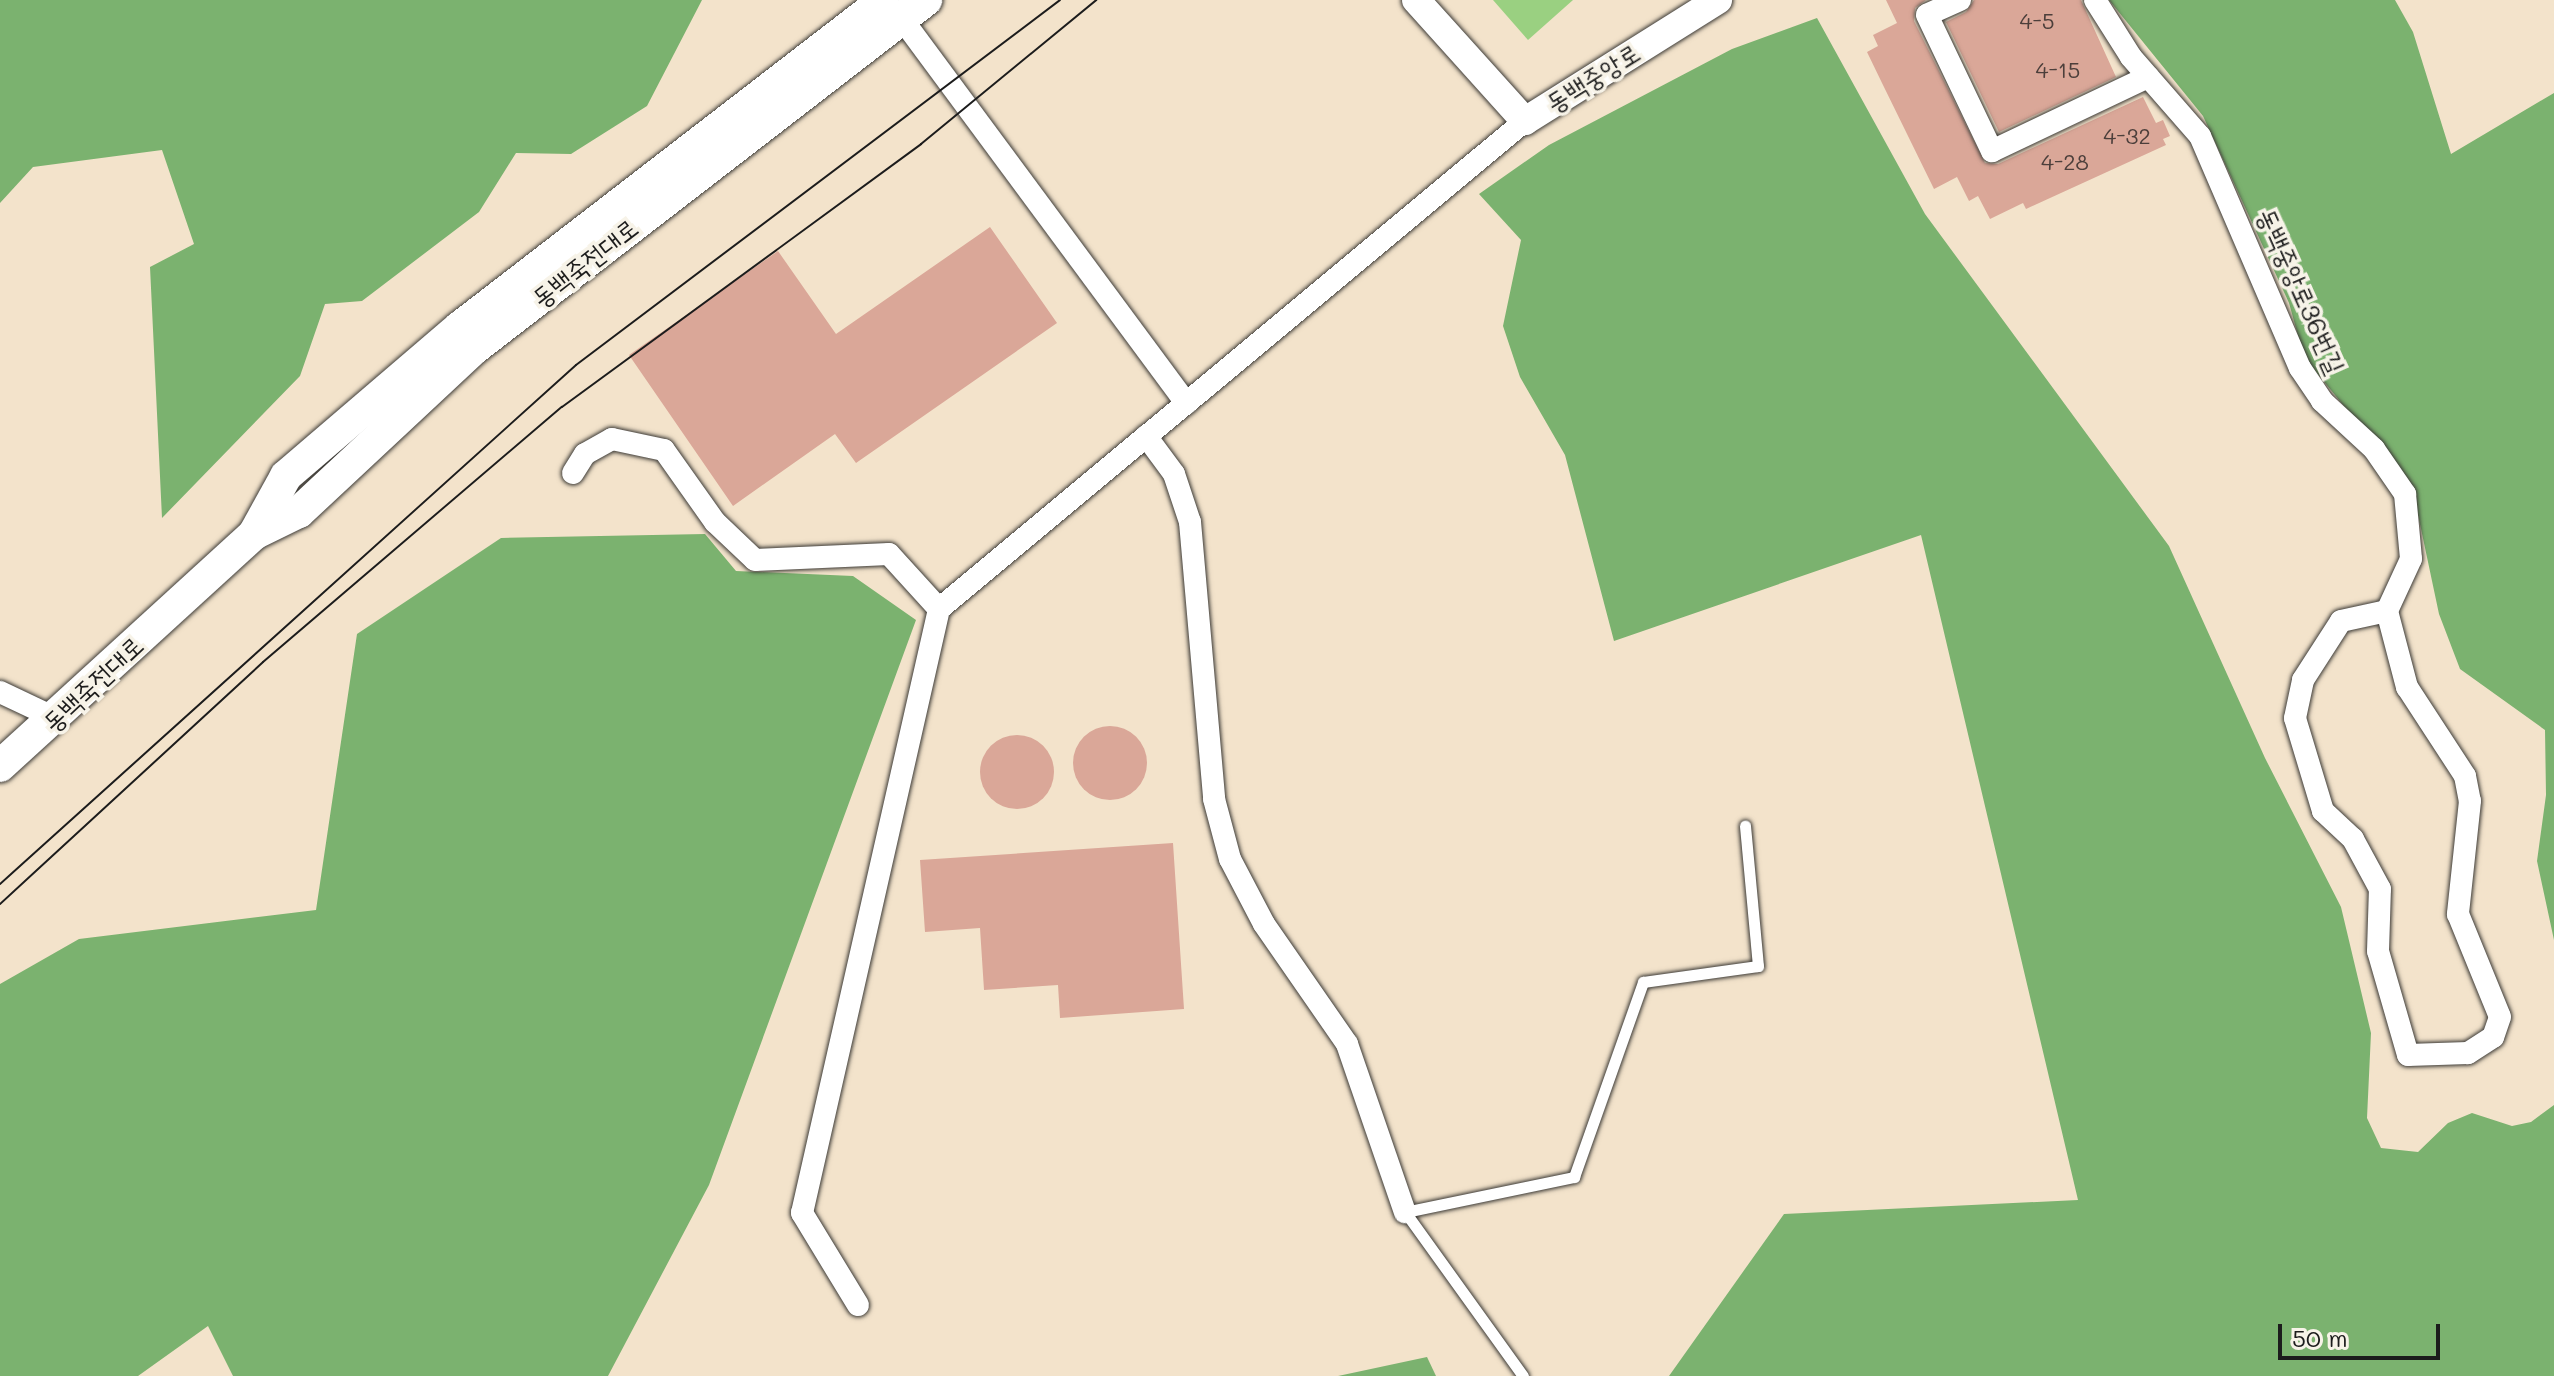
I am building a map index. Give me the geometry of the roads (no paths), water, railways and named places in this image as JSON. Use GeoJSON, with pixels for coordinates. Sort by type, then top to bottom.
{"type":"FeatureCollection","features":[{"type":"Feature","properties":{"kind":"main road","name":"동백죽전대로"},"geometry":{"type":"LineString","coordinates":[[0,766],[57,719],[254,534],[299,512],[475,348],[904,6]]}},
{"type":"Feature","properties":{"kind":"street","name":"동백중앙로"},"geometry":{"type":"LineString","coordinates":[[1416,0],[1525,121],[1718,0]]}},
{"type":"Feature","properties":{"kind":"street"},"geometry":{"type":"LineString","coordinates":[[1960,0],[1927,15],[1992,151],[2148,77]]}},
{"type":"Feature","properties":{"kind":"street","name":"동백중앙로36번길"},"geometry":{"type":"LineString","coordinates":[[2095,0],[2148,77],[2200,136],[2300,368],[2322,401],[2374,449],[2405,494],[2411,559],[2387,611]]}},
{"type":"Feature","properties":{"kind":"street"},"geometry":{"type":"LineString","coordinates":[[904,6],[1186,403]]}},
{"type":"Feature","properties":{"kind":"street"},"geometry":{"type":"LineString","coordinates":[[858,1305],[802,1213],[939,609],[1525,121]]}},
{"type":"Feature","properties":{"kind":"street"},"geometry":{"type":"LineString","coordinates":[[1146,436],[1174,474],[1190,522],[1214,799],[1230,859],[1264,924],[1347,1044],[1405,1212]]}},
{"type":"Feature","properties":{"kind":"street"},"geometry":{"type":"LineString","coordinates":[[573,473],[585,454],[612,439],[664,450],[715,522],[755,560],[889,554],[939,609]]}},
{"type":"Feature","properties":{"kind":"street"},"geometry":{"type":"LineString","coordinates":[[2387,611],[2407,687],[2465,776],[2470,801],[2458,914],[2500,1017],[2493,1037],[2468,1053],[2408,1055],[2378,951],[2380,889],[2353,839],[2323,811],[2295,718],[2303,680],[2341,621],[2387,611]]}},
{"type":"Feature","properties":{"kind":"street"},"geometry":{"type":"LineString","coordinates":[[0,692],[57,719]]}},
{"type":"Feature","properties":{"kind":"lane"},"geometry":{"type":"LineString","coordinates":[[1523,1376],[1405,1212],[1574,1177],[1643,982],[1758,966],[1745,826]]}},
{"type":"Feature","properties":{"kind":"tram line"},"geometry":{"type":"LineString","coordinates":[[0,884],[576,365],[1060,0]]}},
{"type":"Feature","properties":{"kind":"tram line"},"geometry":{"type":"LineString","coordinates":[[0,904],[263,662],[562,407],[921,144],[1096,0]]}}]}
